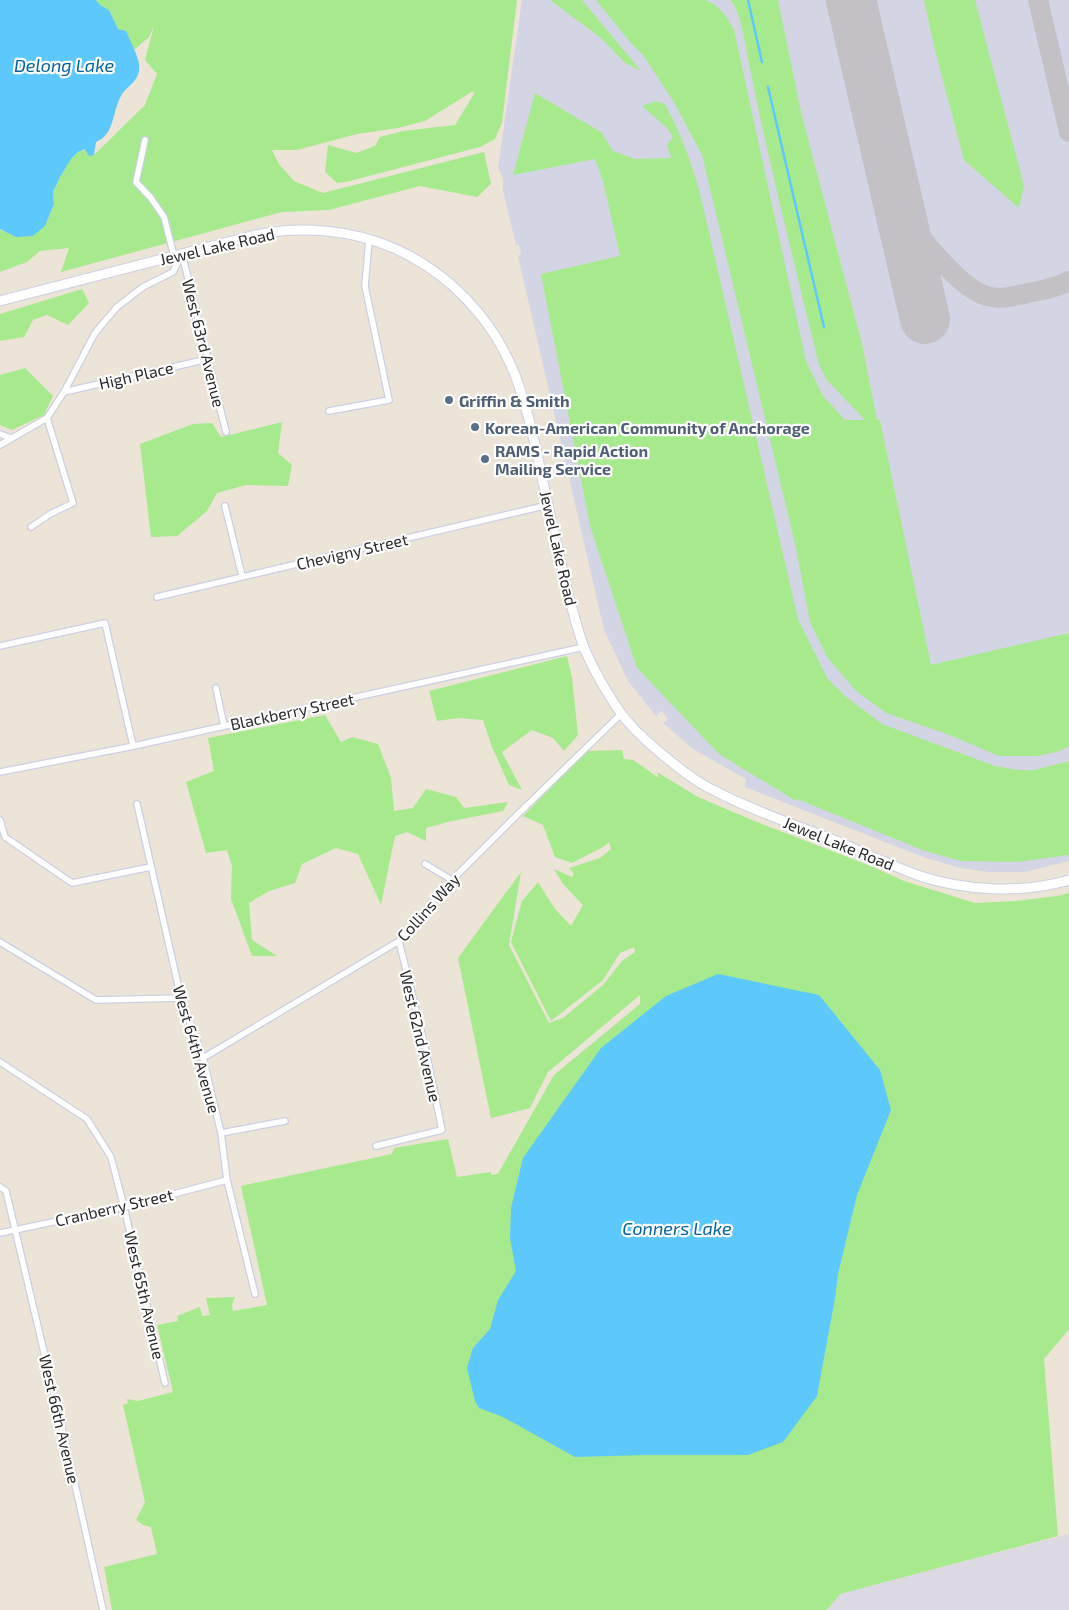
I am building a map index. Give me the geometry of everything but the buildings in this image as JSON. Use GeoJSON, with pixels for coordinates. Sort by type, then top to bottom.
{"type":"FeatureCollection","features":[{"type":"Feature","properties":{"kind":"main road","name":"Jewel Lake Road"},"geometry":{"type":"LineString","coordinates":[[0,301],[258,234],[277,231],[318,231],[342,234],[369,240],[402,253],[434,271],[465,298],[488,325],[508,360],[521,392],[569,597],[584,647],[621,714],[651,745],[677,767],[713,790],[920,876],[986,888],[1037,887],[1069,880]]}},
{"type":"Feature","properties":{"kind":"street","name":"West 63rd Avenue"},"geometry":{"type":"LineString","coordinates":[[145,140],[136,182],[151,198],[164,217],[178,255],[208,359],[226,432]]}},
{"type":"Feature","properties":{"kind":"street"},"geometry":{"type":"LineString","coordinates":[[329,411],[389,400],[365,286],[369,240]]}},
{"type":"Feature","properties":{"kind":"street"},"geometry":{"type":"LineString","coordinates":[[0,445],[47,418],[64,392],[95,333],[117,307],[143,287],[173,272],[178,255]]}},
{"type":"Feature","properties":{"kind":"street","name":"High Place"},"geometry":{"type":"LineString","coordinates":[[64,392],[208,359]]}},
{"type":"Feature","properties":{"kind":"street"},"geometry":{"type":"LineString","coordinates":[[31,527],[50,514],[73,503],[47,418]]}},
{"type":"Feature","properties":{"kind":"street"},"geometry":{"type":"LineString","coordinates":[[0,434],[11,438]]}},
{"type":"Feature","properties":{"kind":"street","name":"Chevigny Street"},"geometry":{"type":"LineString","coordinates":[[156,597],[548,505]]}},
{"type":"Feature","properties":{"kind":"street"},"geometry":{"type":"LineString","coordinates":[[225,506],[242,576]]}},
{"type":"Feature","properties":{"kind":"street"},"geometry":{"type":"LineString","coordinates":[[0,646],[105,623],[133,746]]}},
{"type":"Feature","properties":{"kind":"street","name":"Blackberry Street"},"geometry":{"type":"LineString","coordinates":[[0,772],[133,746],[584,647]]}},
{"type":"Feature","properties":{"kind":"street"},"geometry":{"type":"LineString","coordinates":[[216,688],[224,726]]}},
{"type":"Feature","properties":{"kind":"street","name":"Collins Way"},"geometry":{"type":"LineString","coordinates":[[203,1058],[399,941],[452,880],[516,815],[621,714]]}},
{"type":"Feature","properties":{"kind":"street","name":"West 64th Avenue"},"geometry":{"type":"LineString","coordinates":[[137,804],[181,998],[203,1058],[221,1133],[227,1180],[255,1294]]}},
{"type":"Feature","properties":{"kind":"street"},"geometry":{"type":"LineString","coordinates":[[0,820],[5,837],[72,884],[151,867]]}},
{"type":"Feature","properties":{"kind":"street"},"geometry":{"type":"LineString","coordinates":[[425,864],[452,880]]}},
{"type":"Feature","properties":{"kind":"street","name":"West 62nd Avenue"},"geometry":{"type":"LineString","coordinates":[[376,1146],[442,1130],[399,941]]}},
{"type":"Feature","properties":{"kind":"street"},"geometry":{"type":"LineString","coordinates":[[0,942],[96,1000],[181,998]]}},
{"type":"Feature","properties":{"kind":"street","name":"West 65th Avenue"},"geometry":{"type":"LineString","coordinates":[[0,1062],[87,1118],[111,1157],[165,1383]]}},
{"type":"Feature","properties":{"kind":"street"},"geometry":{"type":"LineString","coordinates":[[221,1133],[285,1121]]}},
{"type":"Feature","properties":{"kind":"street","name":"Cranberry Street"},"geometry":{"type":"LineString","coordinates":[[0,1233],[124,1207],[227,1180]]}},
{"type":"Feature","properties":{"kind":"street","name":"West 66th Avenue"},"geometry":{"type":"LineString","coordinates":[[0,1187],[6,1191],[103,1610]]}},
{"type":"Feature","properties":{"kind":"shaded area"},"geometry":{"type":"Polygon","coordinates":[[[522,0],[1069,0],[1069,861],[1025,872],[989,872],[960,868],[923,857],[745,787],[746,779],[693,749],[663,723],[668,719],[661,711],[656,716],[628,681],[604,630],[518,256],[521,254],[519,245],[516,245],[503,191],[503,179],[498,168],[522,0]]]}},
{"type":"Feature","properties":{"kind":"shaded area"},"geometry":{"type":"Polygon","coordinates":[[[1069,1534],[1069,1610],[827,1610],[840,1594],[1069,1534]]]}},
{"type":"Feature","properties":{"kind":"green space"},"geometry":{"type":"Polygon","coordinates":[[[96,0],[517,0],[502,123],[495,139],[480,147],[346,182],[337,183],[325,172],[328,145],[356,153],[375,146],[380,137],[403,131],[455,125],[474,94],[473,91],[425,121],[398,128],[357,134],[297,150],[272,150],[279,164],[294,181],[323,193],[484,152],[491,184],[477,197],[420,186],[329,210],[282,212],[61,272],[69,248],[40,251],[27,262],[0,272],[0,229],[33,236],[45,226],[54,204],[53,192],[71,159],[78,152],[86,149],[89,156],[94,155],[145,105],[157,74],[145,60],[154,26],[149,37],[134,50],[126,32],[118,29],[109,10],[100,5],[96,0]]]}},
{"type":"Feature","properties":{"kind":"green space"},"geometry":{"type":"Polygon","coordinates":[[[550,0],[582,0],[641,71],[625,63],[601,38],[550,0]]]}},
{"type":"Feature","properties":{"kind":"green space"},"geometry":{"type":"Polygon","coordinates":[[[596,0],[705,0],[719,8],[729,21],[734,30],[806,361],[823,396],[845,420],[865,420],[827,380],[819,365],[766,143],[743,32],[737,12],[730,0],[778,0],[801,112],[863,348],[877,420],[880,420],[931,665],[1069,633],[1069,746],[1060,751],[1038,756],[999,756],[947,734],[886,713],[856,691],[827,657],[810,622],[796,548],[702,155],[675,104],[643,55],[596,0]]]}},
{"type":"Feature","properties":{"kind":"green space"},"geometry":{"type":"Polygon","coordinates":[[[924,0],[975,0],[1024,186],[1019,208],[964,160],[924,0]]]}},
{"type":"Feature","properties":{"kind":"green space"},"geometry":{"type":"Polygon","coordinates":[[[535,93],[601,132],[613,151],[635,159],[671,158],[667,145],[673,137],[667,128],[642,106],[656,101],[665,104],[685,148],[700,193],[798,619],[827,678],[845,696],[882,724],[995,766],[1018,770],[1034,770],[1069,761],[1069,855],[1017,862],[961,861],[925,851],[797,799],[796,801],[719,754],[637,668],[590,526],[541,274],[620,256],[603,181],[595,159],[513,175],[535,93]]]}},
{"type":"Feature","properties":{"kind":"green space"},"geometry":{"type":"Polygon","coordinates":[[[82,289],[89,303],[68,325],[47,315],[33,320],[24,337],[0,341],[0,314],[82,289]]]}},
{"type":"Feature","properties":{"kind":"green space"},"geometry":{"type":"Polygon","coordinates":[[[25,368],[53,396],[44,415],[12,430],[0,425],[0,375],[25,368]]]}},
{"type":"Feature","properties":{"kind":"green space"},"geometry":{"type":"Polygon","coordinates":[[[282,422],[278,453],[292,465],[288,486],[246,485],[217,493],[207,511],[177,536],[151,537],[140,444],[193,424],[212,423],[221,437],[282,422]]]}},
{"type":"Feature","properties":{"kind":"green space"},"geometry":{"type":"Polygon","coordinates":[[[567,656],[572,678],[578,735],[564,751],[553,738],[532,730],[502,752],[522,790],[509,785],[492,747],[483,720],[458,718],[437,721],[429,691],[567,656]]]}},
{"type":"Feature","properties":{"kind":"green space"},"geometry":{"type":"Polygon","coordinates":[[[325,715],[341,742],[352,737],[378,744],[391,778],[394,811],[413,808],[426,789],[456,797],[464,808],[508,802],[503,811],[426,828],[426,841],[407,832],[395,836],[381,905],[358,854],[336,848],[302,864],[295,883],[269,891],[249,903],[252,940],[277,956],[252,956],[231,899],[232,866],[227,850],[206,853],[186,782],[214,771],[208,738],[325,715]]]}},
{"type":"Feature","properties":{"kind":"green space"},"geometry":{"type":"Polygon","coordinates":[[[622,750],[624,759],[633,760],[659,778],[657,772],[698,797],[904,881],[975,903],[1015,901],[1069,893],[1069,1329],[1044,1359],[1058,1536],[840,1594],[827,1610],[112,1610],[104,1567],[157,1554],[151,1527],[143,1525],[136,1520],[145,1502],[123,1405],[128,1403],[127,1399],[138,1401],[173,1392],[157,1325],[178,1321],[177,1316],[200,1307],[202,1316],[210,1315],[206,1298],[235,1297],[232,1304],[233,1311],[267,1305],[241,1186],[392,1154],[394,1148],[448,1139],[457,1177],[491,1172],[491,1175],[498,1174],[554,1075],[640,1004],[640,995],[548,1072],[530,1108],[491,1118],[458,958],[521,872],[509,945],[549,1023],[563,1018],[603,985],[622,961],[635,952],[634,947],[620,953],[603,980],[551,1021],[511,942],[522,901],[538,882],[555,909],[571,926],[583,905],[563,884],[554,869],[572,877],[574,874],[569,868],[600,858],[611,849],[609,842],[572,863],[555,857],[543,825],[523,816],[587,751],[622,750]]]}},
{"type":"Feature","properties":{"kind":"water","name":"Delong Lake"},"geometry":{"type":"Polygon","coordinates":[[[0,0],[96,0],[100,5],[109,10],[118,29],[126,31],[139,64],[138,75],[121,96],[107,134],[96,142],[94,155],[89,156],[85,149],[78,152],[71,159],[53,192],[54,204],[45,226],[33,236],[16,237],[0,229],[0,0]]]}},
{"type":"Feature","properties":{"kind":"water","name":"Conners Lake"},"geometry":{"type":"Polygon","coordinates":[[[718,974],[819,995],[880,1070],[891,1110],[857,1195],[838,1274],[817,1396],[783,1442],[748,1455],[575,1457],[503,1417],[479,1408],[475,1401],[467,1368],[473,1348],[490,1329],[498,1300],[516,1271],[510,1238],[511,1208],[523,1158],[601,1048],[666,996],[718,974]]]}},
{"type":"Feature","properties":{"kind":"waterway"},"geometry":{"type":"LineString","coordinates":[[748,0],[762,62]]}},
{"type":"Feature","properties":{"kind":"waterway"},"geometry":{"type":"LineString","coordinates":[[768,87],[824,327]]}},
{"type":"Feature","properties":{"kind":"taxiway"},"geometry":{"type":"LineString","coordinates":[[1038,0],[1069,132]]}},
{"type":"Feature","properties":{"kind":"taxiway"},"geometry":{"type":"LineString","coordinates":[[901,214],[953,273],[976,291],[987,296],[997,298],[1013,296],[1049,288],[1069,281]]}},
{"type":"Feature","properties":{"kind":"runway"},"geometry":{"type":"LineString","coordinates":[[851,0],[925,319]]}},
{"type":"Feature","properties":{"kind":"place","name":"Griffin & Smith"},"geometry":{"type":"Point","coordinates":[449,400]}},
{"type":"Feature","properties":{"kind":"place","name":"Korean-American Community of Anchorage"},"geometry":{"type":"Point","coordinates":[475,427]}},
{"type":"Feature","properties":{"kind":"place","name":"RAMS - Rapid Action Mailing Service"},"geometry":{"type":"Point","coordinates":[485,459]}}]}
